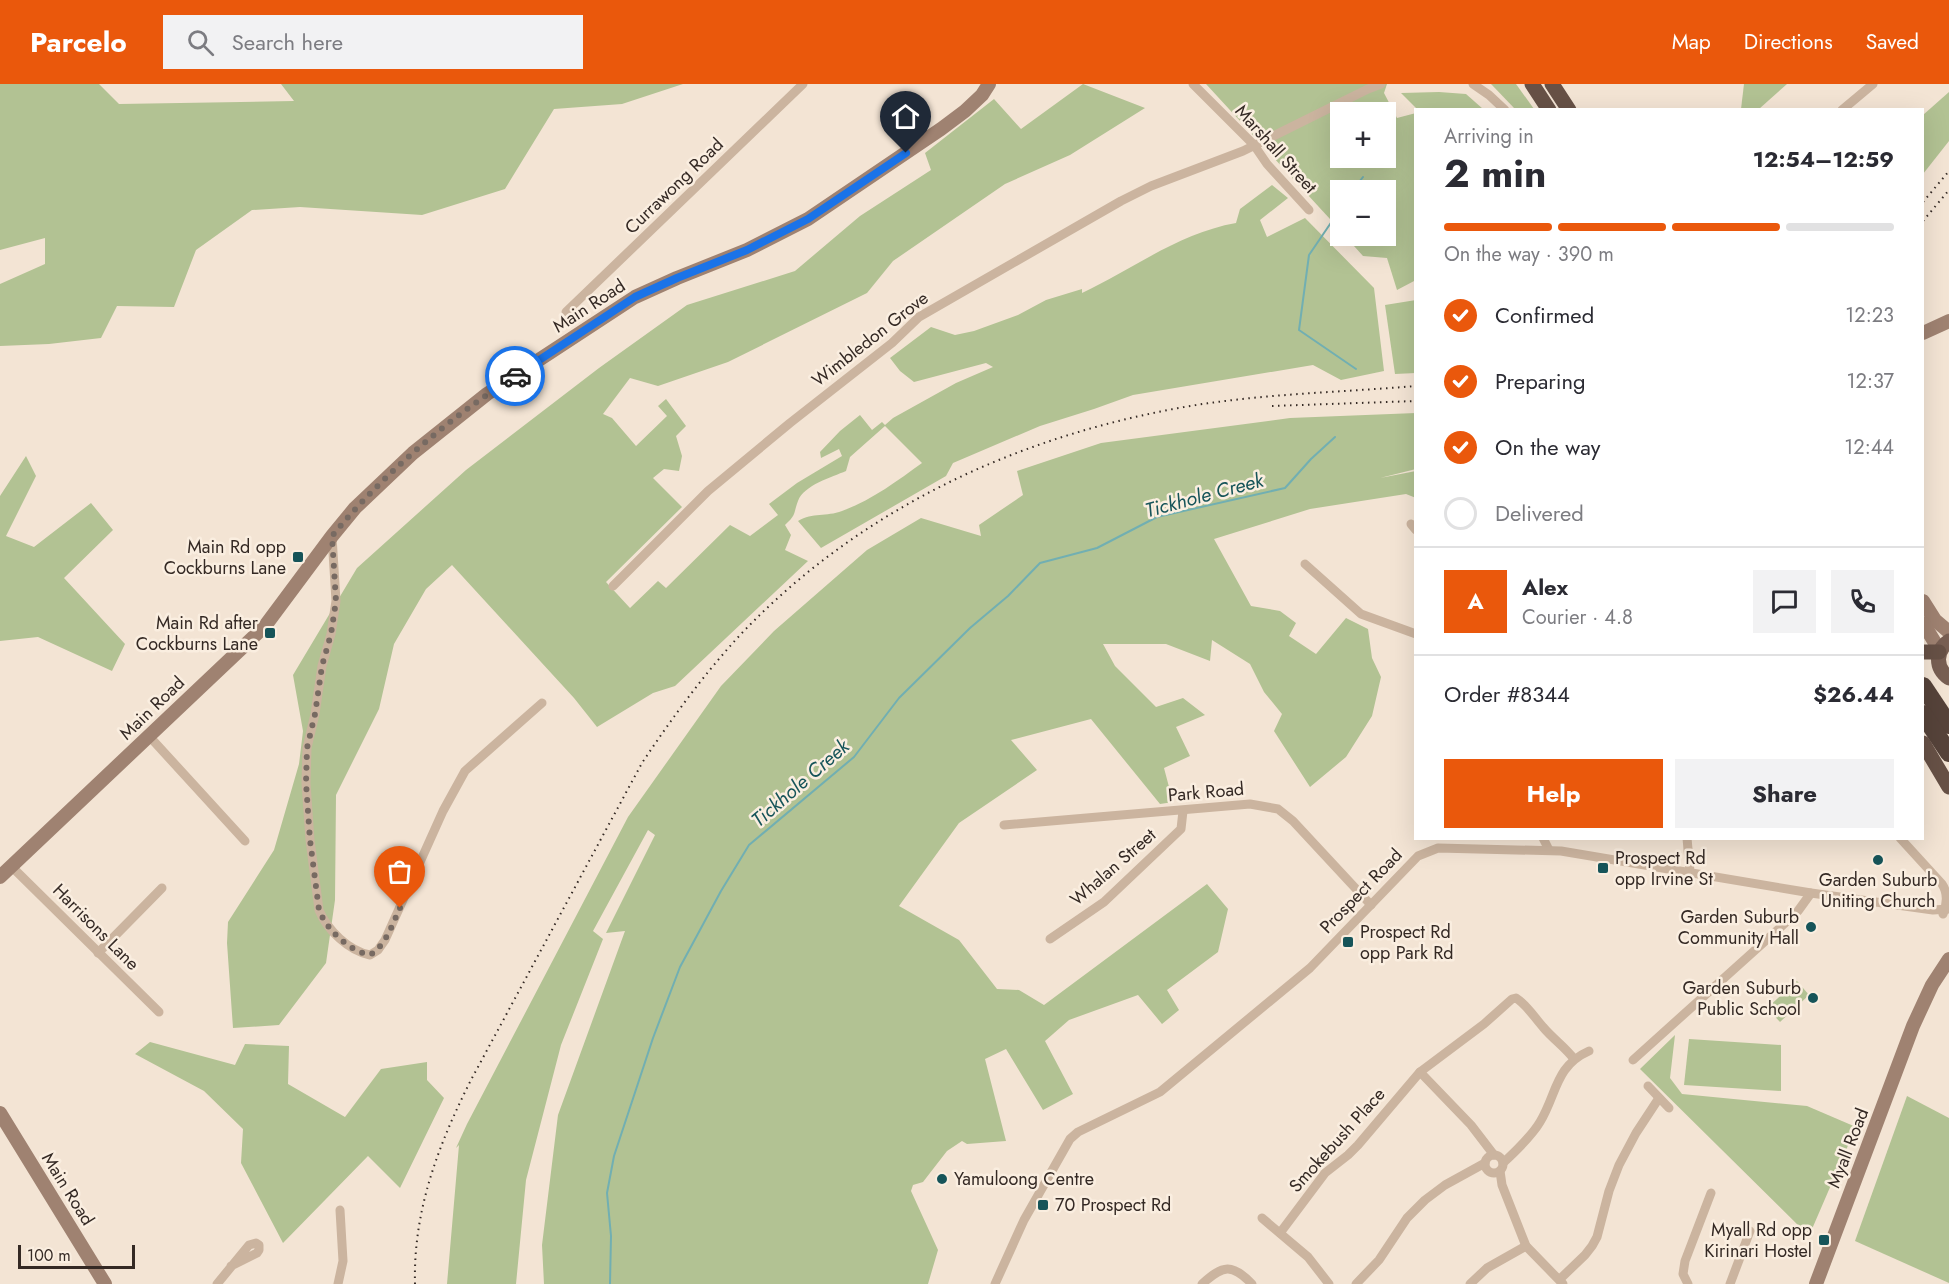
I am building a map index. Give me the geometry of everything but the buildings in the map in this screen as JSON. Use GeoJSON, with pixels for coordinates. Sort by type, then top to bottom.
{"type":"FeatureCollection","features":[{"type":"Feature","properties":{"kind":"highway"},"geometry":{"type":"LineString","coordinates":[[1532,84],[1548,108]]}},
{"type":"Feature","properties":{"kind":"highway"},"geometry":{"type":"LineString","coordinates":[[1552,84],[1568,108]]}},
{"type":"Feature","properties":{"kind":"highway"},"geometry":{"type":"LineString","coordinates":[[1924,652],[1943,648]]}},
{"type":"Feature","properties":{"kind":"highway"},"geometry":{"type":"LineString","coordinates":[[1924,688],[1949,725]]}},
{"type":"Feature","properties":{"kind":"highway"},"geometry":{"type":"LineString","coordinates":[[1924,716],[1949,753]]}},
{"type":"Feature","properties":{"kind":"highway"},"geometry":{"type":"LineString","coordinates":[[1924,745],[1949,787]]}},
{"type":"Feature","properties":{"kind":"main road","name":"Main Road"},"geometry":{"type":"LineString","coordinates":[[0,876],[265,626],[355,508],[413,453],[488,394],[635,297],[747,250],[808,219],[949,123],[982,95],[989,84]]}},
{"type":"Feature","properties":{"kind":"main road"},"geometry":{"type":"LineString","coordinates":[[1924,333],[1949,321]]}},
{"type":"Feature","properties":{"kind":"main road"},"geometry":{"type":"LineString","coordinates":[[1924,603],[1935,620],[1949,632]]}},
{"type":"Feature","properties":{"kind":"main road"},"geometry":{"type":"LineString","coordinates":[[1924,624],[1943,648],[1939,666],[1949,678]]}},
{"type":"Feature","properties":{"kind":"main road","name":"Myall Road"},"geometry":{"type":"LineString","coordinates":[[1816,1284],[1914,1026],[1932,985],[1949,959]]}},
{"type":"Feature","properties":{"kind":"main road","name":"Myall Road"},"geometry":{"type":"LineString","coordinates":[[1914,1026],[1949,975]]}},
{"type":"Feature","properties":{"kind":"main road","name":"Main Road"},"geometry":{"type":"LineString","coordinates":[[0,1113],[105,1284]]}},
{"type":"Feature","properties":{"kind":"street","name":"Currawong Road"},"geometry":{"type":"LineString","coordinates":[[567,312],[803,84]]}},
{"type":"Feature","properties":{"kind":"street","name":"Marshall Street"},"geometry":{"type":"LineString","coordinates":[[1193,84],[1254,146],[1267,164],[1310,210]]}},
{"type":"Feature","properties":{"kind":"street","name":"Wimbledon Grove"},"geometry":{"type":"LineString","coordinates":[[613,586],[708,491],[790,423],[892,344],[919,317],[1121,201],[1151,186],[1243,151],[1381,84]]}},
{"type":"Feature","properties":{"kind":"street"},"geometry":{"type":"LineString","coordinates":[[1473,84],[1503,108]]}},
{"type":"Feature","properties":{"kind":"street"},"geometry":{"type":"LineString","coordinates":[[1844,108],[1873,84]]}},
{"type":"Feature","properties":{"kind":"street"},"geometry":{"type":"LineString","coordinates":[[332,536],[336,601],[307,748],[306,783],[310,840],[319,910],[322,918],[349,947],[370,955],[378,950],[400,908],[443,811],[465,771],[542,703]]}},
{"type":"Feature","properties":{"kind":"street"},"geometry":{"type":"LineString","coordinates":[[1305,564],[1361,614],[1414,633]]}},
{"type":"Feature","properties":{"kind":"street"},"geometry":{"type":"LineString","coordinates":[[149,736],[246,841]]}},
{"type":"Feature","properties":{"kind":"street","name":"Park Road"},"geometry":{"type":"LineString","coordinates":[[1004,825],[1250,804],[1278,809],[1293,821],[1371,905]]}},
{"type":"Feature","properties":{"kind":"street","name":"Whalan Street"},"geometry":{"type":"LineString","coordinates":[[1050,939],[1104,902],[1181,829],[1183,811]]}},
{"type":"Feature","properties":{"kind":"street"},"geometry":{"type":"LineString","coordinates":[[1544,840],[1549,850]]}},
{"type":"Feature","properties":{"kind":"street"},"geometry":{"type":"LineString","coordinates":[[1687,840],[1690,872]]}},
{"type":"Feature","properties":{"kind":"street"},"geometry":{"type":"LineString","coordinates":[[1902,840],[1942,884],[1946,896],[1946,914]]}},
{"type":"Feature","properties":{"kind":"street","name":"Prospect Road"},"geometry":{"type":"LineString","coordinates":[[995,1284],[1024,1220],[1070,1139],[1078,1132],[1160,1092],[1311,968],[1418,856],[1438,848],[1549,850],[1811,893],[1933,910],[1946,914]]}},
{"type":"Feature","properties":{"kind":"street","name":"Harrisons Lane"},"geometry":{"type":"LineString","coordinates":[[11,866],[159,1011]]}},
{"type":"Feature","properties":{"kind":"street"},"geometry":{"type":"LineString","coordinates":[[98,952],[162,888]]}},
{"type":"Feature","properties":{"kind":"street"},"geometry":{"type":"LineString","coordinates":[[1633,1060],[1798,911],[1811,893]]}},
{"type":"Feature","properties":{"kind":"street","name":"Smokebush Place"},"geometry":{"type":"LineString","coordinates":[[1280,1233],[1325,1173],[1358,1145],[1420,1072],[1484,1024],[1508,1001],[1516,998],[1526,1005],[1543,1027],[1564,1046],[1574,1059]]}},
{"type":"Feature","properties":{"kind":"street"},"geometry":{"type":"LineString","coordinates":[[1356,1284],[1379,1260],[1407,1218],[1435,1191],[1468,1173],[1494,1164],[1527,1139],[1541,1121],[1560,1076],[1574,1059],[1589,1051]]}},
{"type":"Feature","properties":{"kind":"street"},"geometry":{"type":"LineString","coordinates":[[1420,1072],[1471,1125],[1483,1142],[1526,1246],[1562,1282],[1585,1256],[1597,1237],[1609,1191],[1619,1165],[1636,1133],[1659,1098]]}},
{"type":"Feature","properties":{"kind":"street"},"geometry":{"type":"LineString","coordinates":[[1648,1086],[1669,1108]]}},
{"type":"Feature","properties":{"kind":"street"},"geometry":{"type":"LineString","coordinates":[[1688,1284],[1683,1274],[1685,1261],[1711,1193]]}},
{"type":"Feature","properties":{"kind":"street"},"geometry":{"type":"LineString","coordinates":[[338,1284],[343,1261],[340,1210]]}},
{"type":"Feature","properties":{"kind":"street"},"geometry":{"type":"LineString","coordinates":[[1262,1218],[1308,1257],[1329,1284]]}},
{"type":"Feature","properties":{"kind":"street"},"geometry":{"type":"LineString","coordinates":[[1730,1284],[1750,1231]]}},
{"type":"Feature","properties":{"kind":"street"},"geometry":{"type":"LineString","coordinates":[[1470,1284],[1487,1268],[1526,1246]]}},
{"type":"Feature","properties":{"kind":"street"},"geometry":{"type":"LineString","coordinates":[[217,1284],[231,1266]]}},
{"type":"Feature","properties":{"kind":"street"},"geometry":{"type":"LineString","coordinates":[[1202,1284],[1214,1274],[1227,1268],[1235,1270],[1252,1284]]}},
{"type":"Feature","properties":{"kind":"green space"},"geometry":{"type":"Polygon","coordinates":[[[0,84],[99,84],[119,104],[294,101],[281,84],[683,84],[622,104],[554,109],[505,189],[422,215],[300,207],[252,210],[196,250],[174,307],[117,306],[101,338],[49,344],[0,346],[0,284],[45,264],[45,238],[0,250],[0,84]]]}},
{"type":"Feature","properties":{"kind":"green space"},"geometry":{"type":"Polygon","coordinates":[[[1083,84],[1145,108],[1070,155],[1005,184],[893,261],[867,293],[728,362],[658,386],[630,378],[603,414],[612,418],[636,446],[667,416],[658,406],[666,399],[686,426],[676,436],[682,456],[679,471],[664,469],[653,478],[682,507],[606,582],[630,608],[658,581],[666,588],[730,525],[750,536],[778,515],[769,504],[797,483],[842,456],[839,449],[821,458],[820,452],[840,431],[860,415],[872,430],[882,422],[885,425],[893,418],[956,383],[993,367],[986,363],[914,382],[900,371],[890,358],[931,327],[955,335],[974,331],[1018,315],[1046,300],[1082,289],[1082,293],[1176,243],[1215,228],[1236,223],[1240,209],[1272,185],[1288,198],[1260,220],[1267,237],[1305,218],[1330,246],[1374,288],[1384,371],[1341,380],[1313,365],[1133,395],[1040,426],[953,463],[946,476],[821,548],[798,521],[809,516],[836,513],[853,507],[884,490],[922,463],[885,426],[850,457],[846,471],[819,482],[801,495],[793,516],[785,525],[791,535],[785,550],[808,561],[675,686],[653,693],[597,727],[574,698],[452,565],[426,589],[394,644],[379,709],[336,795],[335,900],[326,963],[279,1025],[233,1028],[227,943],[228,922],[274,850],[299,764],[303,731],[293,675],[357,568],[466,470],[599,368],[687,305],[795,271],[860,216],[931,170],[925,153],[994,99],[1021,129],[1083,84]]]}},
{"type":"Feature","properties":{"kind":"green space"},"geometry":{"type":"Polygon","coordinates":[[[1206,84],[1387,84],[1384,93],[1389,102],[1330,102],[1330,168],[1396,168],[1396,116],[1397,118],[1414,114],[1414,281],[1397,290],[1387,258],[1363,256],[1354,246],[1396,246],[1396,180],[1330,180],[1330,219],[1206,84]]]}},
{"type":"Feature","properties":{"kind":"green space"},"geometry":{"type":"Polygon","coordinates":[[[1491,84],[1516,84],[1533,108],[1514,108],[1491,84]]]}},
{"type":"Feature","properties":{"kind":"green space"},"geometry":{"type":"Polygon","coordinates":[[[1744,84],[1787,84],[1760,108],[1741,108],[1744,84]]]}},
{"type":"Feature","properties":{"kind":"green space"},"geometry":{"type":"Polygon","coordinates":[[[1949,92],[1949,141],[1924,173],[1924,114],[1949,92]]]}},
{"type":"Feature","properties":{"kind":"green space"},"geometry":{"type":"Polygon","coordinates":[[[1401,93],[1466,94],[1482,108],[1416,108],[1401,93]]]}},
{"type":"Feature","properties":{"kind":"green space"},"geometry":{"type":"Polygon","coordinates":[[[1414,300],[1414,373],[1395,374],[1385,305],[1414,300]]]}},
{"type":"Feature","properties":{"kind":"green space"},"geometry":{"type":"Polygon","coordinates":[[[1414,413],[1414,470],[1380,478],[1414,471],[1414,497],[1406,494],[1310,509],[1214,539],[1251,606],[1280,611],[1296,623],[1289,636],[1316,654],[1346,618],[1368,629],[1372,658],[1381,677],[1372,716],[1346,757],[1310,787],[1274,731],[1282,714],[1264,692],[1250,664],[1212,640],[1210,661],[1166,644],[1103,644],[1115,666],[1156,707],[1183,698],[1205,715],[1176,727],[1190,756],[1164,768],[1173,802],[1160,804],[1091,719],[1011,740],[1037,770],[959,823],[899,906],[959,940],[997,989],[1019,990],[1044,1005],[1207,884],[1228,909],[1218,952],[1167,990],[1179,1010],[1162,1024],[1138,995],[1069,1020],[1045,1041],[1073,1094],[1043,1110],[1006,1049],[985,1059],[1006,1141],[967,1144],[962,1141],[947,1151],[923,1182],[913,1185],[911,1191],[938,1250],[928,1284],[544,1284],[542,1245],[558,1115],[625,931],[606,933],[655,835],[648,830],[593,931],[603,939],[561,1045],[526,1180],[516,1284],[447,1284],[459,1145],[456,1148],[467,1124],[628,817],[721,686],[774,631],[867,550],[921,518],[981,536],[979,525],[1023,495],[1017,471],[1101,443],[1290,418],[1414,413]]]}},
{"type":"Feature","properties":{"kind":"green space"},"geometry":{"type":"Polygon","coordinates":[[[26,456],[36,476],[6,536],[34,547],[91,503],[113,530],[64,578],[125,644],[112,671],[38,637],[0,641],[0,496],[26,456]]]}},
{"type":"Feature","properties":{"kind":"green space"},"geometry":{"type":"Polygon","coordinates":[[[1797,981],[1809,995],[1780,1022],[1767,1008],[1797,981]]]}},
{"type":"Feature","properties":{"kind":"green space"},"geometry":{"type":"Polygon","coordinates":[[[1675,1035],[1670,1078],[1682,1094],[1807,1106],[1856,1127],[1809,1236],[1640,1069],[1675,1035]]]}},
{"type":"Feature","properties":{"kind":"green space"},"geometry":{"type":"Polygon","coordinates":[[[1689,1039],[1781,1045],[1781,1091],[1684,1085],[1689,1039]]]}},
{"type":"Feature","properties":{"kind":"green space"},"geometry":{"type":"Polygon","coordinates":[[[150,1042],[235,1065],[245,1044],[289,1046],[288,1084],[345,1117],[381,1069],[427,1062],[427,1080],[444,1098],[400,1188],[368,1156],[283,1243],[241,1163],[243,1129],[204,1091],[135,1054],[150,1042]]]}},
{"type":"Feature","properties":{"kind":"green space"},"geometry":{"type":"Polygon","coordinates":[[[1907,1096],[1949,1118],[1949,1283],[1855,1241],[1907,1096]]]}},
{"type":"Feature","properties":{"kind":"waterway","name":"Tickhole Creek"},"geometry":{"type":"LineString","coordinates":[[1330,224],[1309,255],[1299,330],[1356,369]]}},
{"type":"Feature","properties":{"kind":"waterway","name":"Tickhole Creek"},"geometry":{"type":"LineString","coordinates":[[610,1284],[611,1236],[607,1193],[614,1156],[653,1038],[680,967],[749,845],[854,757],[899,698],[1040,563],[1097,548],[1157,517],[1285,488],[1335,437]]}},
{"type":"Feature","properties":{"kind":"railway"},"geometry":{"type":"LineString","coordinates":[[1924,201],[1949,171]]}},
{"type":"Feature","properties":{"kind":"railway"},"geometry":{"type":"LineString","coordinates":[[1924,220],[1949,190]]}},
{"type":"Feature","properties":{"kind":"railway"},"geometry":{"type":"LineString","coordinates":[[415,1284],[418,1230],[423,1203],[439,1152],[472,1078],[642,763],[714,665],[741,634],[785,591],[833,553],[882,519],[989,464],[1046,442],[1104,425],[1194,405],[1257,397],[1414,386]]}},
{"type":"Feature","properties":{"kind":"railway"},"geometry":{"type":"LineString","coordinates":[[1272,406],[1414,401]]}},
{"type":"Feature","properties":{"kind":"way so far"},"geometry":{"type":"LineString","coordinates":[[400,908],[385,940],[378,950],[370,955],[349,947],[322,918],[319,910],[310,840],[306,783],[307,748],[336,601],[332,536],[355,508],[413,453],[488,394],[515,376]]}},
{"type":"Feature","properties":{"kind":"place","name":"Main Rd opp Cockburns Lane"},"geometry":{"type":"Point","coordinates":[298,557]}},
{"type":"Feature","properties":{"kind":"place","name":"Main Rd after Cockburns Lane"},"geometry":{"type":"Point","coordinates":[270,633]}},
{"type":"Feature","properties":{"kind":"place","name":"Garden Suburb Uniting Church"},"geometry":{"type":"Point","coordinates":[1878,860]}},
{"type":"Feature","properties":{"kind":"place","name":"Prospect Rd opp Irvine St"},"geometry":{"type":"Point","coordinates":[1603,868]}},
{"type":"Feature","properties":{"kind":"place","name":"Garden Suburb Community Hall"},"geometry":{"type":"Point","coordinates":[1811,927]}},
{"type":"Feature","properties":{"kind":"place","name":"Prospect Rd opp Park Rd"},"geometry":{"type":"Point","coordinates":[1348,942]}},
{"type":"Feature","properties":{"kind":"place","name":"Garden Suburb Public School"},"geometry":{"type":"Point","coordinates":[1813,998]}},
{"type":"Feature","properties":{"kind":"place","name":"Yamuloong Centre"},"geometry":{"type":"Point","coordinates":[942,1179]}},
{"type":"Feature","properties":{"kind":"place","name":"70 Prospect Rd"},"geometry":{"type":"Point","coordinates":[1043,1205]}},
{"type":"Feature","properties":{"kind":"place","name":"Myall Rd opp Kirinari Hostel"},"geometry":{"type":"Point","coordinates":[1824,1240]}},
{"type":"Feature","properties":{"kind":"route"},"geometry":{"type":"LineString","coordinates":[[515,376],[635,297],[747,250],[808,219],[906,153]]}}]}
